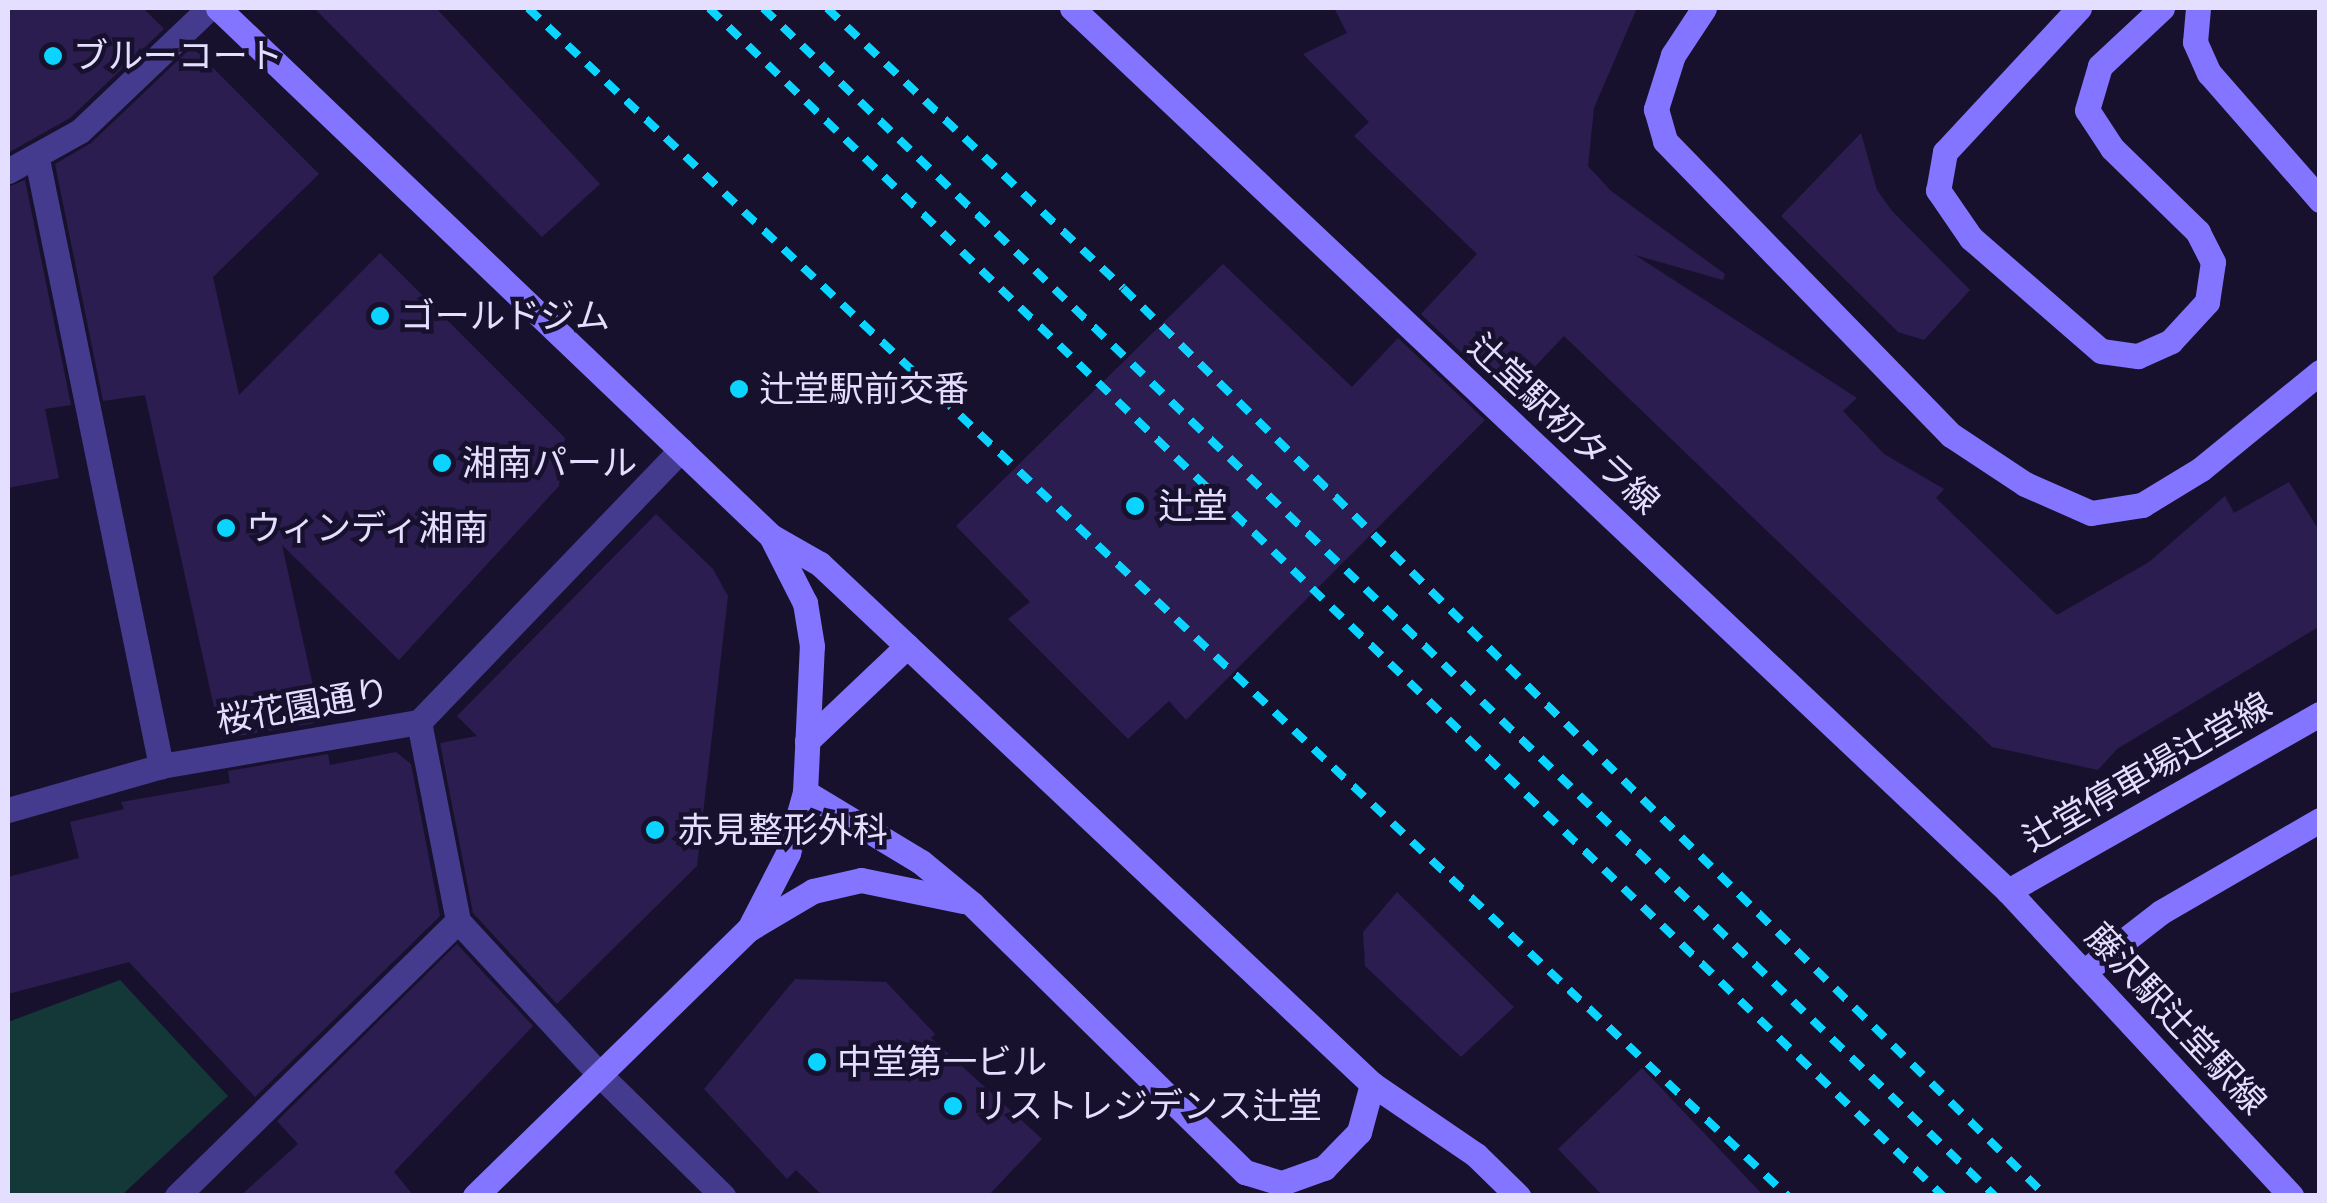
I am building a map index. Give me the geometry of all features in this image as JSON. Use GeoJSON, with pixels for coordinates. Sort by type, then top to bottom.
{"type":"FeatureCollection","features":[{"type":"Feature","properties":{"kind":"street"},"geometry":{"type":"LineString","coordinates":[[8,171],[38,158],[80,131],[209,8]]}},
{"type":"Feature","properties":{"kind":"street"},"geometry":{"type":"LineString","coordinates":[[218,8],[771,536],[820,564],[1372,1084],[1476,1155],[1518,1196]]}},
{"type":"Feature","properties":{"kind":"street","name":"辻堂駅初タラ線"},"geometry":{"type":"LineString","coordinates":[[1072,8],[2008,892]]}},
{"type":"Feature","properties":{"kind":"street"},"geometry":{"type":"LineString","coordinates":[[1704,8],[1673,55],[1656,109],[1665,141],[1951,436],[2025,484],[2091,513],[2142,504],[2201,469],[2320,372]]}},
{"type":"Feature","properties":{"kind":"street"},"geometry":{"type":"LineString","coordinates":[[2079,8],[1944,152],[1938,190],[1971,238],[2100,351],[2138,356],[2172,340],[2207,302],[2213,262],[2198,232],[2112,148],[2087,110],[2100,66],[2162,8]]}},
{"type":"Feature","properties":{"kind":"street"},"geometry":{"type":"LineString","coordinates":[[2198,8],[2195,42],[2209,73],[2320,200]]}},
{"type":"Feature","properties":{"kind":"street"},"geometry":{"type":"LineString","coordinates":[[38,158],[161,766]]}},
{"type":"Feature","properties":{"kind":"street","name":"桜花園通り"},"geometry":{"type":"LineString","coordinates":[[8,810],[161,766],[419,722],[681,450]]}},
{"type":"Feature","properties":{"kind":"street"},"geometry":{"type":"LineString","coordinates":[[749,929],[788,853],[805,792],[812,646],[805,603],[771,536]]}},
{"type":"Feature","properties":{"kind":"street"},"geometry":{"type":"LineString","coordinates":[[807,741],[907,646]]}},
{"type":"Feature","properties":{"kind":"street","name":"辻堂停車場辻堂線"},"geometry":{"type":"LineString","coordinates":[[2008,892],[2320,714]]}},
{"type":"Feature","properties":{"kind":"street"},"geometry":{"type":"LineString","coordinates":[[419,722],[458,921],[599,1074],[723,1196]]}},
{"type":"Feature","properties":{"kind":"street"},"geometry":{"type":"LineString","coordinates":[[805,792],[921,862],[972,904],[1245,1172],[1283,1189],[1324,1168],[1359,1132],[1372,1084]]}},
{"type":"Feature","properties":{"kind":"street"},"geometry":{"type":"LineString","coordinates":[[2085,971],[2161,912],[2320,820]]}},
{"type":"Feature","properties":{"kind":"street"},"geometry":{"type":"LineString","coordinates":[[475,1196],[749,929],[814,891],[861,880],[972,904]]}},
{"type":"Feature","properties":{"kind":"street","name":"藤沢駅辻堂駅線"},"geometry":{"type":"LineString","coordinates":[[2008,892],[2291,1196]]}},
{"type":"Feature","properties":{"kind":"street"},"geometry":{"type":"LineString","coordinates":[[177,1196],[458,921]]}},
{"type":"Feature","properties":{"kind":"green space"},"geometry":{"type":"Polygon","coordinates":[[[120,980],[228,1096],[122,1195],[8,1195],[8,1022],[120,980]]]}},
{"type":"Feature","properties":{"kind":"building","name":"ブルーコート"},"geometry":{"type":"Polygon","coordinates":[[[8,8],[143,8],[164,29],[70,118],[8,153],[8,8]]]}},
{"type":"Feature","properties":{"kind":"building"},"geometry":{"type":"Polygon","coordinates":[[[314,8],[436,8],[600,184],[542,237],[314,8]]]}},
{"type":"Feature","properties":{"kind":"building"},"geometry":{"type":"Polygon","coordinates":[[[1334,8],[1637,8],[1594,108],[1588,166],[1611,191],[1725,274],[1723,280],[1635,255],[1857,398],[1843,411],[1884,454],[1944,489],[1936,498],[2057,615],[2149,562],[2225,496],[2234,513],[2289,482],[2320,532],[2320,626],[2117,749],[2098,770],[1992,747],[1564,336],[1507,396],[1421,314],[1477,254],[1354,136],[1369,122],[1303,54],[1347,33],[1334,8]]]}},
{"type":"Feature","properties":{"kind":"building"},"geometry":{"type":"Polygon","coordinates":[[[192,47],[319,174],[213,277],[239,395],[380,253],[565,438],[559,486],[399,660],[282,545],[321,722],[221,739],[145,395],[103,401],[55,164],[91,143],[192,47]]]}},
{"type":"Feature","properties":{"kind":"building"},"geometry":{"type":"Polygon","coordinates":[[[1861,133],[1877,190],[1892,211],[1970,290],[1924,340],[1898,332],[1781,216],[1861,133]]]}},
{"type":"Feature","properties":{"kind":"building"},"geometry":{"type":"Polygon","coordinates":[[[25,180],[71,405],[45,409],[59,478],[8,488],[8,187],[25,180]]]}},
{"type":"Feature","properties":{"kind":"building"},"geometry":{"type":"Polygon","coordinates":[[[1223,264],[1352,387],[1398,338],[1485,420],[1186,720],[1169,701],[1128,739],[1008,619],[1030,602],[956,526],[1223,264]]]}},
{"type":"Feature","properties":{"kind":"building"},"geometry":{"type":"Polygon","coordinates":[[[656,514],[713,569],[728,596],[697,866],[557,1004],[473,913],[440,743],[477,736],[457,716],[656,514]]]}},
{"type":"Feature","properties":{"kind":"building"},"geometry":{"type":"Polygon","coordinates":[[[396,752],[411,764],[440,916],[255,1097],[129,962],[8,994],[8,877],[79,858],[70,822],[124,809],[121,802],[230,783],[228,771],[328,754],[330,765],[396,752]]]}},
{"type":"Feature","properties":{"kind":"building"},"geometry":{"type":"Polygon","coordinates":[[[1397,892],[1514,1007],[1461,1057],[1365,966],[1363,932],[1397,892]]]}},
{"type":"Feature","properties":{"kind":"building"},"geometry":{"type":"Polygon","coordinates":[[[457,944],[533,1026],[394,1172],[414,1196],[240,1196],[298,1144],[277,1121],[457,944]]]}},
{"type":"Feature","properties":{"kind":"building"},"geometry":{"type":"Polygon","coordinates":[[[795,979],[886,982],[935,1034],[931,1038],[1042,1139],[988,1196],[823,1196],[796,1170],[787,1179],[704,1089],[795,979]]]}},
{"type":"Feature","properties":{"kind":"building"},"geometry":{"type":"Polygon","coordinates":[[[1642,1068],[1764,1196],[1603,1196],[1558,1149],[1642,1068]]]}},
{"type":"Feature","properties":{"kind":"railway"},"geometry":{"type":"LineString","coordinates":[[528,8],[1788,1196]]}},
{"type":"Feature","properties":{"kind":"railway"},"geometry":{"type":"LineString","coordinates":[[709,8],[1943,1196]]}},
{"type":"Feature","properties":{"kind":"railway"},"geometry":{"type":"LineString","coordinates":[[763,8],[1995,1196]]}},
{"type":"Feature","properties":{"kind":"railway"},"geometry":{"type":"LineString","coordinates":[[827,8],[1123,288],[2046,1196]]}},
{"type":"Feature","properties":{"kind":"place","name":"ブルーコート"},"geometry":{"type":"Point","coordinates":[53,56]}},
{"type":"Feature","properties":{"kind":"place","name":"ゴールドジム"},"geometry":{"type":"Point","coordinates":[380,316]}},
{"type":"Feature","properties":{"kind":"place","name":"辻堂駅前交番"},"geometry":{"type":"Point","coordinates":[739,389]}},
{"type":"Feature","properties":{"kind":"place","name":"湘南パール"},"geometry":{"type":"Point","coordinates":[442,463]}},
{"type":"Feature","properties":{"kind":"place","name":"辻堂"},"geometry":{"type":"Point","coordinates":[1135,506]}},
{"type":"Feature","properties":{"kind":"place","name":"ウィンディ湘南"},"geometry":{"type":"Point","coordinates":[226,528]}},
{"type":"Feature","properties":{"kind":"place","name":"赤見整形外科"},"geometry":{"type":"Point","coordinates":[655,830]}},
{"type":"Feature","properties":{"kind":"place","name":"中堂第一ビル"},"geometry":{"type":"Point","coordinates":[817,1062]}},
{"type":"Feature","properties":{"kind":"place","name":"リストレジデンス辻堂"},"geometry":{"type":"Point","coordinates":[953,1106]}}]}
